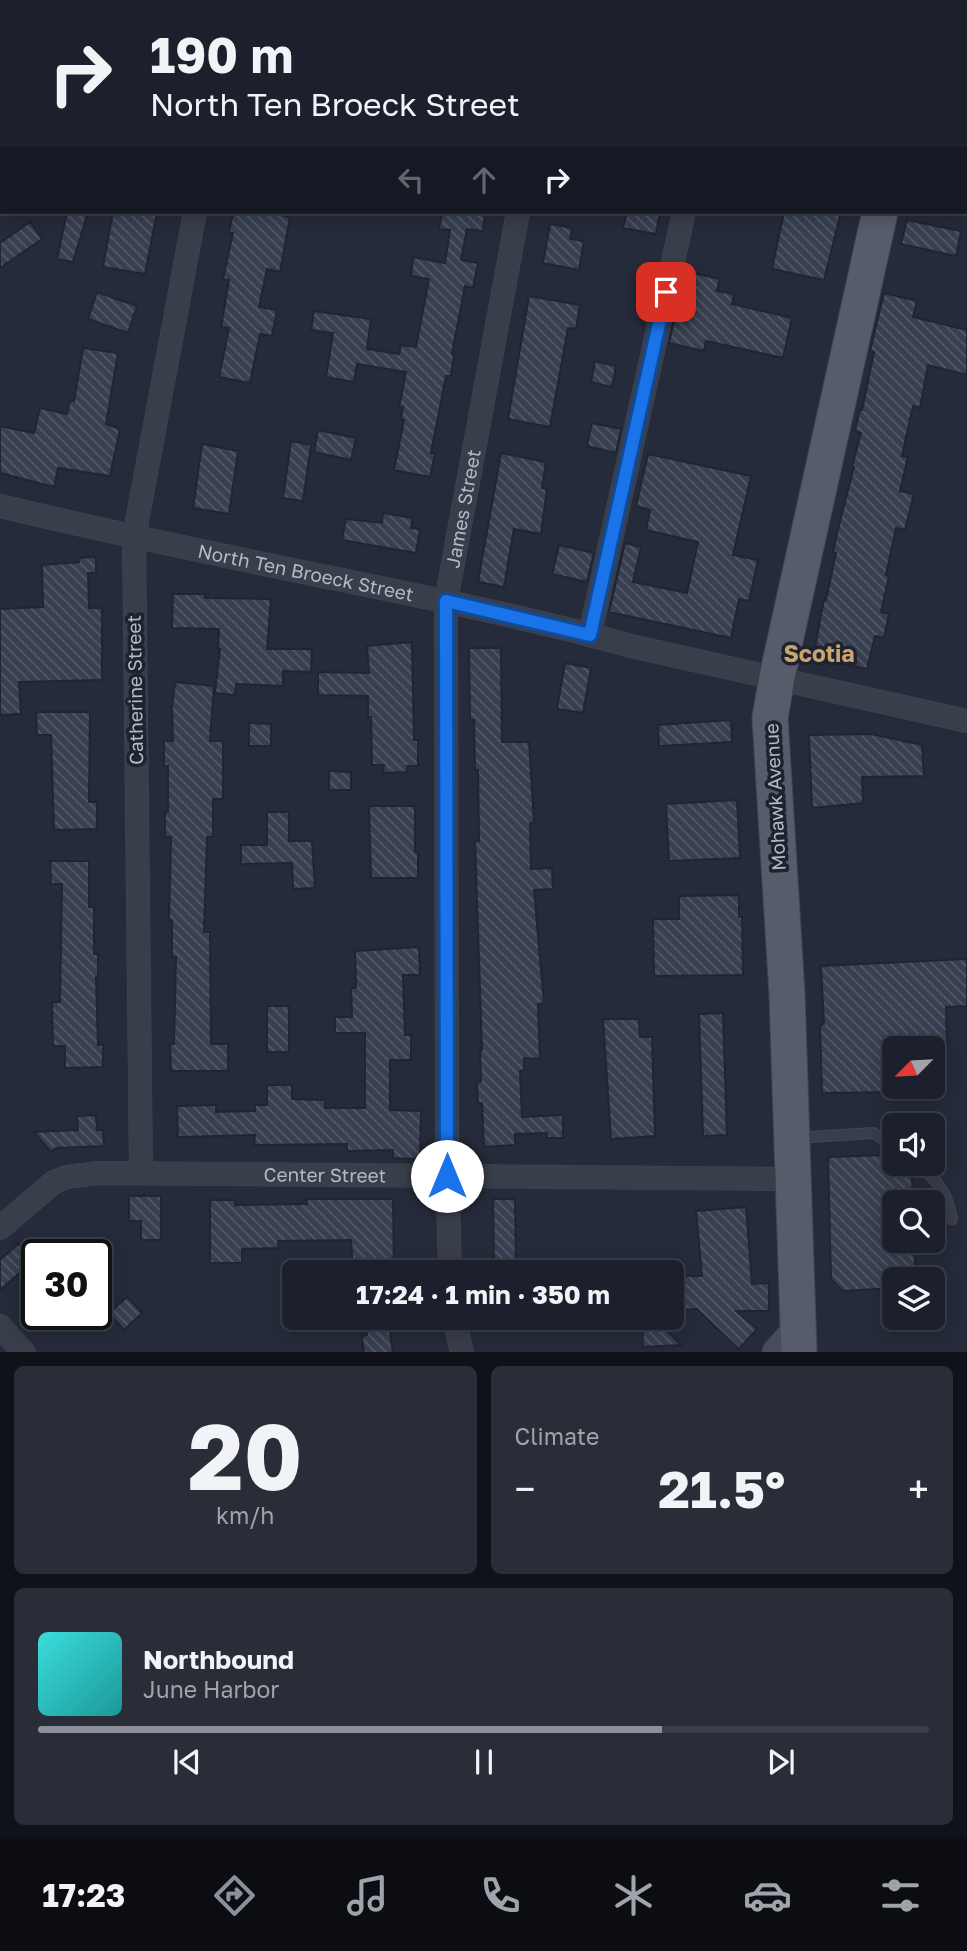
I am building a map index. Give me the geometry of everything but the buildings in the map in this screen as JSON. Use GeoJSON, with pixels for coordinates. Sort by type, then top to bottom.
{"type":"FeatureCollection","features":[{"type":"Feature","properties":{"kind":"main road","name":"Mohawk Avenue"},"geometry":{"type":"LineString","coordinates":[[791,1346],[793,1179],[787,994],[770,718],[880,214]]}},
{"type":"Feature","properties":{"kind":"street","name":"Catherine Street"},"geometry":{"type":"LineString","coordinates":[[141,1173],[134,537],[195,214]]}},
{"type":"Feature","properties":{"kind":"street","name":"James Street"},"geometry":{"type":"LineString","coordinates":[[450,1260],[447,1176],[446,601],[519,214]]}},
{"type":"Feature","properties":{"kind":"street"},"geometry":{"type":"LineString","coordinates":[[590,635],[684,214]]}},
{"type":"Feature","properties":{"kind":"street","name":"North Ten Broeck Street"},"geometry":{"type":"LineString","coordinates":[[0,506],[134,537],[446,601],[631,646],[967,721]]}},
{"type":"Feature","properties":{"kind":"street","name":"Center Street"},"geometry":{"type":"LineString","coordinates":[[0,1228],[43,1190],[67,1177],[98,1174],[793,1179]]}},
{"type":"Feature","properties":{"kind":"street"},"geometry":{"type":"LineString","coordinates":[[0,1326],[23,1352]]}},
{"type":"Feature","properties":{"kind":"street"},"geometry":{"type":"LineString","coordinates":[[456,1330],[461,1352]]}},
{"type":"Feature","properties":{"kind":"lane"},"geometry":{"type":"LineString","coordinates":[[791,1138],[873,1133],[882,1138]]}},
{"type":"Feature","properties":{"kind":"lane"},"geometry":{"type":"LineString","coordinates":[[931,1176],[948,1199],[952,1219]]}},
{"type":"Feature","properties":{"kind":"district","name":"Scotia"},"geometry":{"type":"Point","coordinates":[819,654]}},
{"type":"Feature","properties":{"kind":"route"},"geometry":{"type":"LineString","coordinates":[[447,1176],[446,601],[590,635],[666,292]]}}]}
